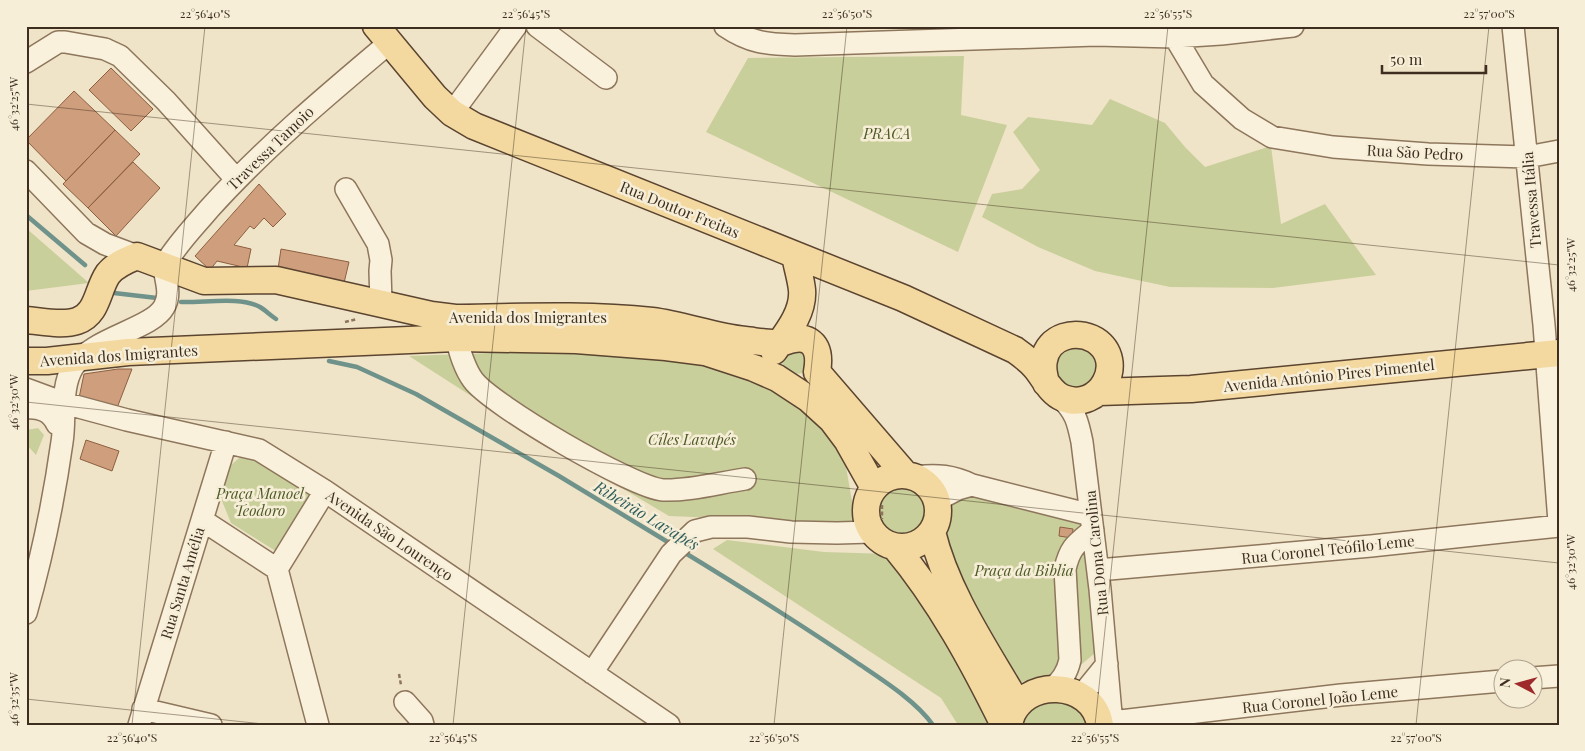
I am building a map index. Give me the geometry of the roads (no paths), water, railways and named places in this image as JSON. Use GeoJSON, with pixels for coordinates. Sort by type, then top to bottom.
{"type":"FeatureCollection","features":[{"type":"Feature","properties":{"kind":"main road","name":"Rua Doutor Freitas"},"geometry":{"type":"LineString","coordinates":[[382,34],[435,97],[452,113],[474,126],[903,298],[1015,350],[1036,368],[1054,390]]}},
{"type":"Feature","properties":{"kind":"main road"},"geometry":{"type":"LineString","coordinates":[[795,255],[802,291],[801,303],[798,314],[773,351],[772,369],[783,381],[800,385],[810,381],[817,372],[911,476]]}},
{"type":"Feature","properties":{"kind":"main road"},"geometry":{"type":"LineString","coordinates":[[26,320],[76,322],[84,317],[96,304],[109,274],[117,266],[138,256]]}},
{"type":"Feature","properties":{"kind":"main road","name":"Avenida dos Imigrantes"},"geometry":{"type":"LineString","coordinates":[[138,256],[204,281],[276,280],[431,315],[455,318],[530,316],[606,317],[654,321],[743,340],[779,343],[789,339],[800,338],[808,341],[816,350],[819,361],[817,372]]}},
{"type":"Feature","properties":{"kind":"main road","name":"Avenida Antônio Pires Pimentel"},"geometry":{"type":"LineString","coordinates":[[1053,344],[1062,337],[1075,334],[1087,336],[1100,344],[1107,354],[1109,362],[1130,374],[1161,374],[1318,360],[1552,345]]}},
{"type":"Feature","properties":{"kind":"main road","name":"Avenida dos Imigrantes"},"geometry":{"type":"LineString","coordinates":[[26,361],[47,361],[128,352],[346,341],[456,338],[576,340],[705,352],[746,365],[783,381],[809,399],[832,420],[876,486]]}},
{"type":"Feature","properties":{"kind":"main road","name":"Rua Doutor Freitas"},"geometry":{"type":"LineString","coordinates":[[1015,350],[1031,352],[1053,344]]}},
{"type":"Feature","properties":{"kind":"main road"},"geometry":{"type":"LineString","coordinates":[[1053,344],[1044,360],[1043,371],[1054,390]]}},
{"type":"Feature","properties":{"kind":"main road","name":"Avenida Antônio Pires Pimentel"},"geometry":{"type":"LineString","coordinates":[[1054,390],[1072,401],[1094,395],[1191,388],[1552,345]]}},
{"type":"Feature","properties":{"kind":"main road"},"geometry":{"type":"LineString","coordinates":[[1094,395],[1108,378],[1109,362]]}},
{"type":"Feature","properties":{"kind":"main road"},"geometry":{"type":"LineString","coordinates":[[894,475],[911,476],[925,482],[933,490],[939,511],[937,522],[925,540],[906,548],[895,547],[878,539],[877,528],[867,521],[866,509],[868,498],[876,486],[883,480],[894,475]]}},
{"type":"Feature","properties":{"kind":"main road"},"geometry":{"type":"LineString","coordinates":[[932,532],[936,551],[1010,718]]}},
{"type":"Feature","properties":{"kind":"main road"},"geometry":{"type":"LineString","coordinates":[[895,547],[935,600],[976,668],[1010,718]]}},
{"type":"Feature","properties":{"kind":"main road"},"geometry":{"type":"LineString","coordinates":[[1010,718],[1029,696],[1041,690],[1052,688],[1068,690],[1099,714]]}},
{"type":"Feature","properties":{"kind":"street"},"geometry":{"type":"LineString","coordinates":[[452,113],[516,26]]}},
{"type":"Feature","properties":{"kind":"street"},"geometry":{"type":"LineString","coordinates":[[537,26],[606,78]]}},
{"type":"Feature","properties":{"kind":"street"},"geometry":{"type":"LineString","coordinates":[[725,26],[736,34],[761,43],[795,45],[1293,26]]}},
{"type":"Feature","properties":{"kind":"street","name":"Travessa Itália"},"geometry":{"type":"LineString","coordinates":[[1513,26],[1527,157],[1552,345],[1559,524]]}},
{"type":"Feature","properties":{"kind":"street","name":"Rua São Pedro"},"geometry":{"type":"LineString","coordinates":[[1171,32],[1203,84],[1242,119],[1272,137],[1333,148],[1428,154],[1527,157],[1559,151]]}},
{"type":"Feature","properties":{"kind":"street","name":"Travessa Tamoio"},"geometry":{"type":"LineString","coordinates":[[164,266],[174,250],[236,179],[382,34]]}},
{"type":"Feature","properties":{"kind":"street"},"geometry":{"type":"LineString","coordinates":[[26,62],[58,42],[105,49],[120,56],[166,101],[236,179]]}},
{"type":"Feature","properties":{"kind":"street"},"geometry":{"type":"LineString","coordinates":[[26,171],[86,234],[105,244],[138,256]]}},
{"type":"Feature","properties":{"kind":"street"},"geometry":{"type":"LineString","coordinates":[[346,189],[378,244],[381,260],[381,303]]}},
{"type":"Feature","properties":{"kind":"street"},"geometry":{"type":"LineString","coordinates":[[26,613],[40,563],[63,436],[72,405],[69,378],[81,357],[114,337],[149,320],[165,307],[168,289],[164,266]]}},
{"type":"Feature","properties":{"kind":"street"},"geometry":{"type":"LineString","coordinates":[[456,338],[462,361],[473,380],[492,398],[575,450],[629,478],[661,490],[686,489],[746,479]]}},
{"type":"Feature","properties":{"kind":"street","name":"Avenida São Lourenço"},"geometry":{"type":"LineString","coordinates":[[26,389],[72,405],[127,420],[259,450],[325,491],[668,725]]}},
{"type":"Feature","properties":{"kind":"street","name":"Rua Dona Carolina"},"geometry":{"type":"LineString","coordinates":[[1054,390],[1072,409],[1082,442],[1098,570],[1107,664],[1099,714]]}},
{"type":"Feature","properties":{"kind":"street","name":"Rua Dona Carolina"},"geometry":{"type":"LineString","coordinates":[[1082,442],[1085,412],[1094,395]]}},
{"type":"Feature","properties":{"kind":"street"},"geometry":{"type":"LineString","coordinates":[[26,408],[40,408],[51,415],[63,436]]}},
{"type":"Feature","properties":{"kind":"street","name":"Rua Santa Amélia"},"geometry":{"type":"LineString","coordinates":[[141,717],[226,442]]}},
{"type":"Feature","properties":{"kind":"street"},"geometry":{"type":"LineString","coordinates":[[911,476],[941,475],[958,479],[1092,522],[1074,546],[1065,569],[1070,660],[1063,679],[1052,688]]}},
{"type":"Feature","properties":{"kind":"street"},"geometry":{"type":"LineString","coordinates":[[937,500],[958,489],[972,485]]}},
{"type":"Feature","properties":{"kind":"street"},"geometry":{"type":"LineString","coordinates":[[277,569],[325,491]]}},
{"type":"Feature","properties":{"kind":"street"},"geometry":{"type":"LineString","coordinates":[[202,520],[277,569],[318,725]]}},
{"type":"Feature","properties":{"kind":"street","name":"Rua Coronel Teófilo Leme"},"geometry":{"type":"LineString","coordinates":[[1098,570],[1371,546],[1559,524]]}},
{"type":"Feature","properties":{"kind":"street"},"geometry":{"type":"LineString","coordinates":[[592,673],[671,554],[695,531],[711,527],[748,527],[791,532],[837,533],[877,528]]}},
{"type":"Feature","properties":{"kind":"street"},"geometry":{"type":"LineString","coordinates":[[1099,714],[1107,664]]}},
{"type":"Feature","properties":{"kind":"street"},"geometry":{"type":"LineString","coordinates":[[1542,677],[1559,676]]}},
{"type":"Feature","properties":{"kind":"street","name":"Rua Coronel João Leme"},"geometry":{"type":"LineString","coordinates":[[1099,714],[1138,720],[1341,695],[1492,682]]}},
{"type":"Feature","properties":{"kind":"street"},"geometry":{"type":"LineString","coordinates":[[405,702],[422,721],[423,725]]}},
{"type":"Feature","properties":{"kind":"street"},"geometry":{"type":"LineString","coordinates":[[141,717],[211,725]]}},
{"type":"Feature","properties":{"kind":"waterway","name":"Ribeirão Lavapés"},"geometry":{"type":"LineString","coordinates":[[26,215],[85,265]]}},
{"type":"Feature","properties":{"kind":"waterway","name":"Ribeirão Lavapés"},"geometry":{"type":"LineString","coordinates":[[114,293],[157,298]]}},
{"type":"Feature","properties":{"kind":"waterway","name":"Ribeirão Lavapés"},"geometry":{"type":"LineString","coordinates":[[181,302],[242,302],[260,307],[276,319]]}},
{"type":"Feature","properties":{"kind":"waterway","name":"Ribeirão Lavapés"},"geometry":{"type":"LineString","coordinates":[[329,361],[357,367],[416,394],[559,476],[671,544]]}},
{"type":"Feature","properties":{"kind":"waterway","name":"Ribeirão Lavapés"},"geometry":{"type":"LineString","coordinates":[[682,551],[791,619],[887,683],[917,707],[933,725]]}},
{"type":"Feature","properties":{"kind":"park label","name":"PRACA"},"geometry":{"type":"Point","coordinates":[887,133]}},
{"type":"Feature","properties":{"kind":"park label","name":"Cíles Lavapés"},"geometry":{"type":"Point","coordinates":[692,439]}},
{"type":"Feature","properties":{"kind":"park label","name":"Praça Manoel Teodoro"},"geometry":{"type":"Point","coordinates":[260,502]}},
{"type":"Feature","properties":{"kind":"park label","name":"Praça da Biblia"},"geometry":{"type":"Point","coordinates":[1024,570]}}]}
